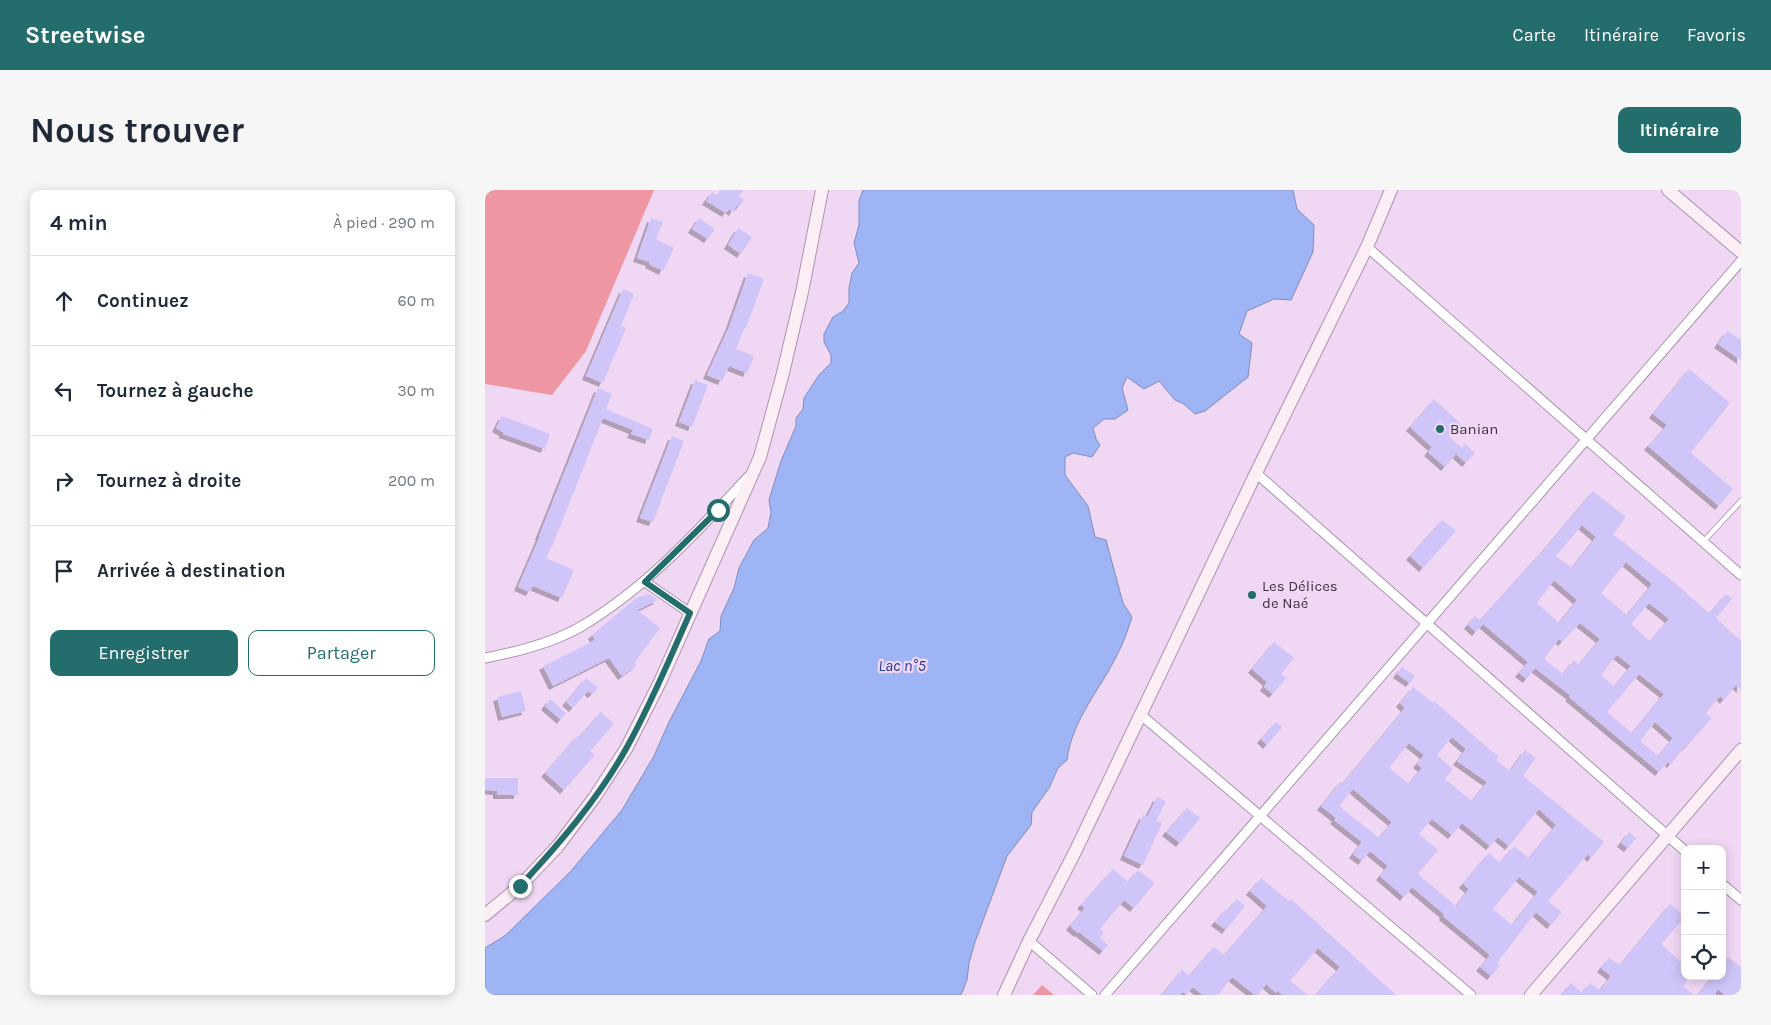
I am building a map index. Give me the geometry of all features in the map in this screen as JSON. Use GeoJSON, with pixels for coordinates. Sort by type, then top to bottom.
{"type":"FeatureCollection","features":[{"type":"Feature","properties":{"kind":"street"},"geometry":{"type":"LineString","coordinates":[[485,915],[520,886],[558,846],[594,798],[626,749],[660,682],[755,470],[783,373],[806,274],[822,190]]}},
{"type":"Feature","properties":{"kind":"street"},"geometry":{"type":"LineString","coordinates":[[1004,995],[1367,247],[1391,190]]}},
{"type":"Feature","properties":{"kind":"street"},"geometry":{"type":"LineString","coordinates":[[1668,190],[1741,252]]}},
{"type":"Feature","properties":{"kind":"street"},"geometry":{"type":"LineString","coordinates":[[1367,247],[1741,575]]}},
{"type":"Feature","properties":{"kind":"street"},"geometry":{"type":"LineString","coordinates":[[1105,995],[1741,261]]}},
{"type":"Feature","properties":{"kind":"street"},"geometry":{"type":"LineString","coordinates":[[485,658],[541,644],[581,626],[645,582],[755,470]]}},
{"type":"Feature","properties":{"kind":"street"},"geometry":{"type":"LineString","coordinates":[[1256,473],[1681,847]]}},
{"type":"Feature","properties":{"kind":"street"},"geometry":{"type":"LineString","coordinates":[[645,582],[690,613]]}},
{"type":"Feature","properties":{"kind":"street"},"geometry":{"type":"LineString","coordinates":[[1140,714],[1471,995]]}},
{"type":"Feature","properties":{"kind":"street"},"geometry":{"type":"LineString","coordinates":[[1531,995],[1741,750]]}},
{"type":"Feature","properties":{"kind":"street"},"geometry":{"type":"LineString","coordinates":[[1726,887],[1741,900]]}},
{"type":"Feature","properties":{"kind":"street"},"geometry":{"type":"LineString","coordinates":[[1029,941],[1092,995]]}},
{"type":"Feature","properties":{"kind":"lane"},"geometry":{"type":"LineString","coordinates":[[1703,542],[1741,501]]}},
{"type":"Feature","properties":{"kind":"shaded area"},"geometry":{"type":"Polygon","coordinates":[[[485,190],[654,190],[586,351],[552,395],[485,384],[485,190]]]}},
{"type":"Feature","properties":{"kind":"shaded area"},"geometry":{"type":"Polygon","coordinates":[[[1042,985],[1054,995],[1033,995],[1042,985]]]}},
{"type":"Feature","properties":{"kind":"water","name":"Lac n°5"},"geometry":{"type":"Polygon","coordinates":[[[863,190],[1293,190],[1297,209],[1314,225],[1313,252],[1291,300],[1274,299],[1247,311],[1239,334],[1252,343],[1248,377],[1205,411],[1195,414],[1184,404],[1175,400],[1159,381],[1144,389],[1127,377],[1122,388],[1128,410],[1115,419],[1104,419],[1093,428],[1100,445],[1092,457],[1073,453],[1065,457],[1065,475],[1088,506],[1095,537],[1106,540],[1123,603],[1132,617],[1120,649],[1075,731],[1067,760],[1058,768],[1049,788],[1032,812],[1031,825],[1007,856],[975,942],[969,963],[967,980],[961,995],[485,995],[485,948],[506,935],[571,871],[622,810],[654,756],[669,722],[701,661],[709,639],[720,631],[721,616],[734,588],[739,568],[754,540],[768,528],[771,512],[769,500],[781,461],[796,426],[796,418],[803,409],[804,398],[819,375],[831,363],[831,355],[824,342],[824,334],[833,317],[843,311],[849,303],[852,273],[859,263],[854,243],[859,225],[859,201],[863,190]]]}},
{"type":"Feature","properties":{"kind":"building"},"geometry":{"type":"Polygon","coordinates":[[[720,190],[744,190],[739,196],[744,200],[739,207],[737,205],[733,212],[729,209],[726,213],[706,201],[712,192],[717,195],[720,190]]]}},
{"type":"Feature","properties":{"kind":"building"},"geometry":{"type":"Polygon","coordinates":[[[651,218],[663,222],[656,239],[674,248],[663,271],[649,264],[650,262],[637,258],[651,218]]]}},
{"type":"Feature","properties":{"kind":"building"},"geometry":{"type":"Polygon","coordinates":[[[699,218],[715,229],[708,239],[692,229],[699,218]]]}},
{"type":"Feature","properties":{"kind":"building"},"geometry":{"type":"Polygon","coordinates":[[[738,228],[752,237],[741,254],[728,245],[738,228]]]}},
{"type":"Feature","properties":{"kind":"building"},"geometry":{"type":"Polygon","coordinates":[[[748,273],[764,279],[736,349],[754,356],[747,373],[729,366],[722,381],[707,375],[729,327],[748,273]]]}},
{"type":"Feature","properties":{"kind":"building"},"geometry":{"type":"Polygon","coordinates":[[[623,289],[634,294],[621,326],[626,328],[603,383],[586,376],[623,289]]]}},
{"type":"Feature","properties":{"kind":"building"},"geometry":{"type":"Polygon","coordinates":[[[1727,331],[1741,340],[1741,360],[1718,344],[1727,331]]]}},
{"type":"Feature","properties":{"kind":"building"},"geometry":{"type":"Polygon","coordinates":[[[1689,369],[1730,403],[1691,453],[1733,489],[1719,506],[1648,446],[1667,425],[1653,414],[1689,369]]]}},
{"type":"Feature","properties":{"kind":"building"},"geometry":{"type":"Polygon","coordinates":[[[695,380],[708,385],[692,427],[679,422],[695,380]]]}},
{"type":"Feature","properties":{"kind":"building"},"geometry":{"type":"Polygon","coordinates":[[[598,388],[612,394],[606,409],[653,429],[649,440],[631,434],[633,430],[603,418],[546,558],[574,570],[562,598],[533,586],[530,592],[518,587],[598,388]]]}},
{"type":"Feature","properties":{"kind":"building"},"geometry":{"type":"Polygon","coordinates":[[[1434,399],[1461,424],[1449,437],[1462,448],[1465,444],[1475,453],[1466,463],[1456,454],[1445,467],[1428,452],[1432,447],[1410,427],[1434,399]]]}},
{"type":"Feature","properties":{"kind":"building"},"geometry":{"type":"Polygon","coordinates":[[[502,416],[550,434],[545,449],[503,434],[503,432],[496,428],[502,416]]]}},
{"type":"Feature","properties":{"kind":"building"},"geometry":{"type":"Polygon","coordinates":[[[672,436],[684,441],[653,522],[640,518],[672,436]]]}},
{"type":"Feature","properties":{"kind":"building"},"geometry":{"type":"Polygon","coordinates":[[[1593,491],[1626,517],[1613,534],[1675,583],[1709,613],[1726,594],[1732,599],[1716,618],[1741,641],[1741,689],[1736,685],[1724,700],[1720,696],[1706,713],[1712,718],[1685,746],[1671,764],[1668,762],[1659,772],[1569,697],[1571,696],[1535,668],[1527,679],[1519,673],[1528,662],[1483,624],[1476,632],[1468,625],[1475,616],[1480,620],[1546,547],[1593,491]],[[1582,525],[1556,556],[1572,568],[1596,537],[1582,525]],[[1626,562],[1601,593],[1627,615],[1652,584],[1626,562]],[[1554,580],[1537,603],[1559,623],[1577,600],[1554,580]],[[1649,603],[1631,624],[1650,641],[1669,619],[1649,603]],[[1580,623],[1562,642],[1559,639],[1544,659],[1563,674],[1574,660],[1579,665],[1600,639],[1580,623]],[[1617,655],[1601,675],[1614,686],[1631,666],[1617,655]],[[1639,674],[1607,712],[1632,733],[1664,694],[1639,674]],[[1655,722],[1640,741],[1658,756],[1673,738],[1655,722]]]}},
{"type":"Feature","properties":{"kind":"building"},"geometry":{"type":"Polygon","coordinates":[[[1442,520],[1456,531],[1423,568],[1410,556],[1442,520]]]}},
{"type":"Feature","properties":{"kind":"building"},"geometry":{"type":"Polygon","coordinates":[[[649,594],[658,600],[637,610],[660,628],[635,662],[637,665],[622,676],[609,658],[553,686],[543,666],[595,640],[592,635],[636,598],[649,594]]]}},
{"type":"Feature","properties":{"kind":"building"},"geometry":{"type":"Polygon","coordinates":[[[1274,642],[1294,658],[1281,674],[1286,678],[1273,694],[1264,687],[1267,682],[1252,669],[1274,642]]]}},
{"type":"Feature","properties":{"kind":"building"},"geometry":{"type":"Polygon","coordinates":[[[1402,667],[1415,676],[1410,683],[1397,674],[1402,667]]]}},
{"type":"Feature","properties":{"kind":"building"},"geometry":{"type":"Polygon","coordinates":[[[586,678],[598,688],[592,694],[588,691],[573,708],[566,702],[586,678]]]}},
{"type":"Feature","properties":{"kind":"building"},"geometry":{"type":"Polygon","coordinates":[[[1413,687],[1433,703],[1434,701],[1499,757],[1496,760],[1510,771],[1525,750],[1536,758],[1523,776],[1604,842],[1591,858],[1588,854],[1548,901],[1562,912],[1551,925],[1536,912],[1497,963],[1500,966],[1491,976],[1480,967],[1490,955],[1412,887],[1404,897],[1380,876],[1388,866],[1370,851],[1362,861],[1353,854],[1362,842],[1334,820],[1336,818],[1321,806],[1341,781],[1343,783],[1405,708],[1400,703],[1413,687]],[[1452,737],[1437,755],[1453,769],[1445,779],[1472,801],[1487,782],[1457,761],[1466,749],[1452,737]],[[1409,743],[1389,768],[1409,784],[1422,768],[1417,764],[1424,755],[1409,743]],[[1353,789],[1339,806],[1379,838],[1392,822],[1353,789]],[[1539,809],[1509,846],[1498,837],[1490,846],[1462,823],[1452,835],[1432,819],[1419,834],[1438,850],[1418,874],[1456,906],[1469,889],[1463,884],[1489,853],[1500,863],[1514,846],[1529,858],[1556,825],[1539,809]],[[1519,877],[1493,909],[1512,925],[1538,892],[1519,877]]]}},
{"type":"Feature","properties":{"kind":"building"},"geometry":{"type":"Polygon","coordinates":[[[521,691],[526,711],[502,717],[497,697],[521,691]]]}},
{"type":"Feature","properties":{"kind":"building"},"geometry":{"type":"Polygon","coordinates":[[[550,699],[566,713],[561,720],[545,706],[550,699]]]}},
{"type":"Feature","properties":{"kind":"building"},"geometry":{"type":"Polygon","coordinates":[[[601,712],[614,724],[590,751],[595,755],[564,790],[545,773],[601,712]]]}},
{"type":"Feature","properties":{"kind":"building"},"geometry":{"type":"Polygon","coordinates":[[[1276,722],[1282,727],[1267,745],[1261,739],[1276,722]]]}},
{"type":"Feature","properties":{"kind":"building"},"geometry":{"type":"Polygon","coordinates":[[[485,778],[518,778],[518,795],[497,795],[497,791],[485,790],[485,778]]]}},
{"type":"Feature","properties":{"kind":"building"},"geometry":{"type":"Polygon","coordinates":[[[1157,797],[1166,801],[1156,821],[1162,823],[1143,865],[1124,856],[1143,815],[1147,817],[1157,797]]]}},
{"type":"Feature","properties":{"kind":"building"},"geometry":{"type":"Polygon","coordinates":[[[1187,808],[1200,818],[1180,843],[1166,832],[1187,808]]]}},
{"type":"Feature","properties":{"kind":"building"},"geometry":{"type":"Polygon","coordinates":[[[1629,832],[1636,838],[1628,848],[1621,843],[1629,832]]]}},
{"type":"Feature","properties":{"kind":"building"},"geometry":{"type":"Polygon","coordinates":[[[1113,869],[1128,882],[1138,870],[1155,883],[1134,908],[1124,900],[1100,929],[1104,933],[1100,938],[1108,945],[1103,951],[1070,926],[1085,908],[1081,905],[1113,869]]]}},
{"type":"Feature","properties":{"kind":"building"},"geometry":{"type":"Polygon","coordinates":[[[1261,878],[1289,901],[1291,899],[1396,995],[1315,995],[1340,967],[1318,948],[1290,981],[1308,995],[1283,995],[1278,991],[1276,993],[1266,984],[1258,995],[1255,995],[1232,977],[1218,995],[1203,995],[1193,987],[1186,994],[1183,992],[1180,995],[1161,995],[1182,970],[1189,976],[1214,947],[1224,955],[1267,906],[1250,891],[1261,878]]]}},
{"type":"Feature","properties":{"kind":"building"},"geometry":{"type":"Polygon","coordinates":[[[1237,899],[1245,906],[1226,930],[1215,922],[1237,899]]]}},
{"type":"Feature","properties":{"kind":"building"},"geometry":{"type":"Polygon","coordinates":[[[1670,904],[1681,914],[1681,922],[1661,944],[1681,962],[1681,980],[1687,980],[1683,986],[1694,995],[1561,995],[1571,983],[1582,993],[1590,983],[1600,990],[1611,976],[1601,968],[1609,958],[1620,965],[1670,904]]]}},
{"type":"Feature","properties":{"kind":"building"},"geometry":{"type":"Polygon","coordinates":[[[1728,957],[1741,967],[1741,995],[1725,995],[1718,989],[1714,995],[1698,995],[1710,980],[1726,980],[1726,959],[1728,957]]]}},
{"type":"Feature","properties":{"kind":"place","name":"Banian"},"geometry":{"type":"Point","coordinates":[1440,429]}},
{"type":"Feature","properties":{"kind":"place","name":"Les Délices de Naé"},"geometry":{"type":"Point","coordinates":[1252,595]}},
{"type":"Feature","properties":{"kind":"route"},"geometry":{"type":"LineString","coordinates":[[520,886],[558,846],[594,798],[626,749],[660,682],[690,613],[645,582],[718,510]]}}]}
